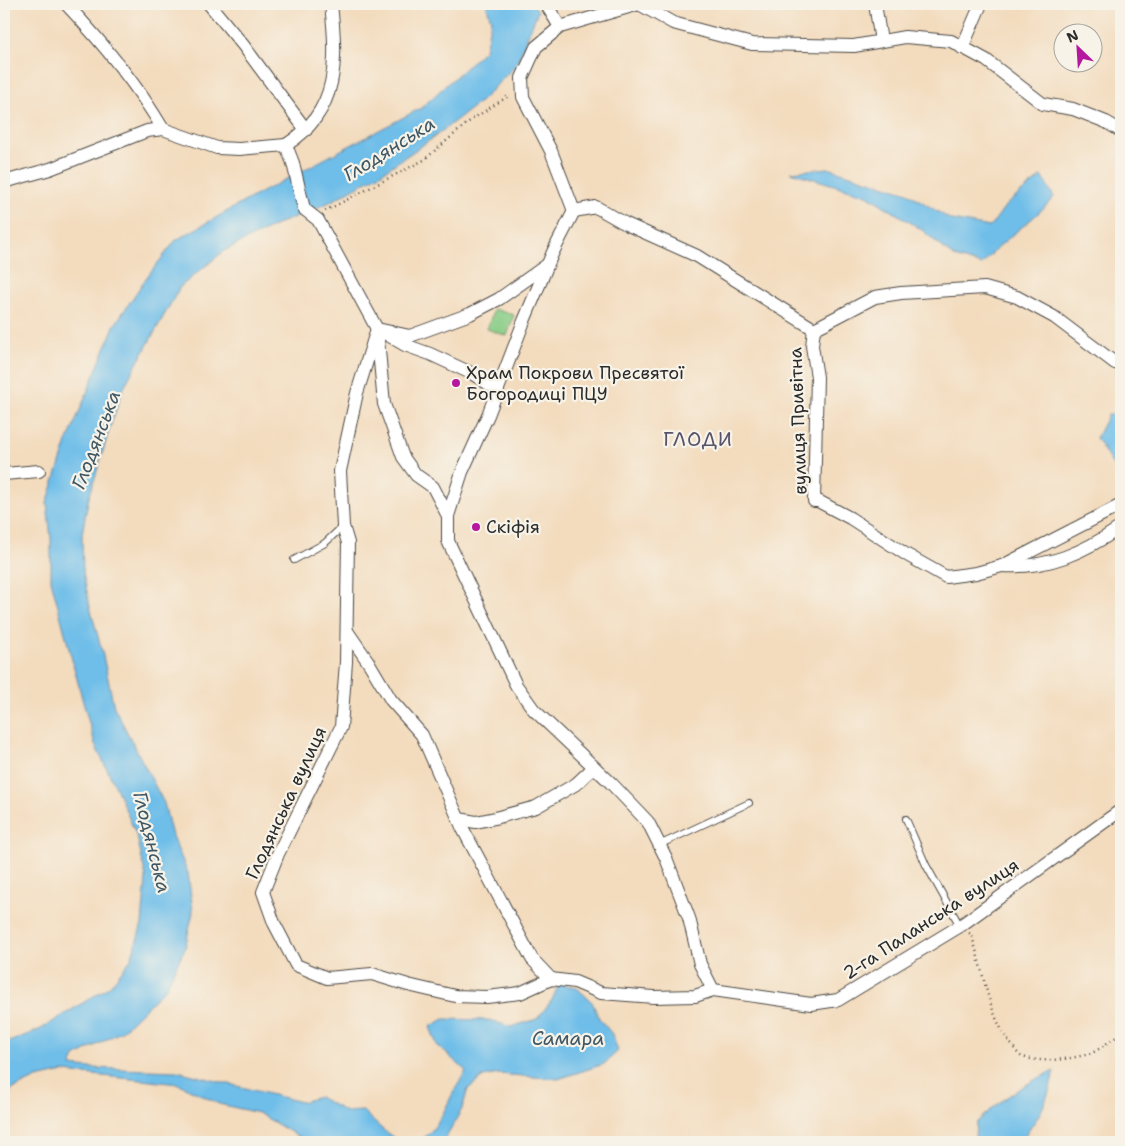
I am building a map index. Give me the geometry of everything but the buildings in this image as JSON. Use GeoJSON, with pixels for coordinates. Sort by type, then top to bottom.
{"type":"FeatureCollection","features":[{"type":"Feature","properties":{"kind":"street"},"geometry":{"type":"LineString","coordinates":[[66,4],[151,108],[163,129]]}},
{"type":"Feature","properties":{"kind":"street"},"geometry":{"type":"LineString","coordinates":[[209,4],[243,45],[306,130]]}},
{"type":"Feature","properties":{"kind":"street"},"geometry":{"type":"LineString","coordinates":[[4,182],[50,169],[147,131],[163,129],[217,148],[239,149],[286,145],[306,130],[315,120],[326,102],[334,76],[335,43],[331,4]]}},
{"type":"Feature","properties":{"kind":"street"},"geometry":{"type":"LineString","coordinates":[[546,4],[560,27]]}},
{"type":"Feature","properties":{"kind":"street"},"geometry":{"type":"LineString","coordinates":[[713,990],[700,964],[689,918],[648,822],[611,783],[534,710],[516,685],[448,541],[448,516],[462,472],[488,415],[547,265],[574,211],[551,151],[523,97],[522,78],[536,47],[560,27],[639,4],[673,23],[752,44],[854,46],[905,37],[950,41],[986,60],[1043,104],[1073,109],[1106,122],[1121,131]]}},
{"type":"Feature","properties":{"kind":"street"},"geometry":{"type":"LineString","coordinates":[[875,4],[881,41]]}},
{"type":"Feature","properties":{"kind":"street"},"geometry":{"type":"LineString","coordinates":[[962,48],[981,4]]}},
{"type":"Feature","properties":{"kind":"street"},"geometry":{"type":"LineString","coordinates":[[286,145],[293,163],[304,209],[318,220],[377,329],[384,404],[403,457],[416,475],[433,487],[448,516]]}},
{"type":"Feature","properties":{"kind":"street","name":"вулиця Привітна"},"geometry":{"type":"LineString","coordinates":[[574,211],[596,208],[626,224],[697,256],[769,299],[814,329]]}},
{"type":"Feature","properties":{"kind":"street"},"geometry":{"type":"LineString","coordinates":[[377,329],[410,336],[462,317],[499,299],[547,265]]}},
{"type":"Feature","properties":{"kind":"street","name":"вулиця Привітна"},"geometry":{"type":"LineString","coordinates":[[814,329],[875,297],[901,293],[985,288],[1017,297],[1054,318],[1115,363],[1121,364]]}},
{"type":"Feature","properties":{"kind":"street"},"geometry":{"type":"LineString","coordinates":[[377,329],[405,345],[430,354],[473,374],[498,390]]}},
{"type":"Feature","properties":{"kind":"street","name":"Глодянська вулиця"},"geometry":{"type":"LineString","coordinates":[[377,329],[357,393],[340,471],[344,526],[348,543],[346,662],[341,728],[278,854],[264,892],[274,923],[296,965],[326,978],[372,974],[455,996],[487,998],[520,993],[550,978]]}},
{"type":"Feature","properties":{"kind":"street","name":"вулиця Привітна"},"geometry":{"type":"LineString","coordinates":[[814,329],[812,346],[817,377],[814,501],[818,501],[850,518],[907,555],[946,577],[976,573],[1002,566],[1121,505]]}},
{"type":"Feature","properties":{"kind":"street"},"geometry":{"type":"LineString","coordinates":[[4,474],[38,471]]}},
{"type":"Feature","properties":{"kind":"street"},"geometry":{"type":"LineString","coordinates":[[1002,566],[1022,567],[1046,564],[1074,554],[1100,541],[1121,527]]}},
{"type":"Feature","properties":{"kind":"street"},"geometry":{"type":"LineString","coordinates":[[347,631],[391,700],[422,735],[459,819],[532,959],[550,978]]}},
{"type":"Feature","properties":{"kind":"street"},"geometry":{"type":"LineString","coordinates":[[459,819],[476,822],[536,808],[576,784],[594,767]]}},
{"type":"Feature","properties":{"kind":"street","name":"2-га Паланська вулиця"},"geometry":{"type":"LineString","coordinates":[[550,978],[575,982],[601,993],[654,997],[695,996],[713,990],[811,1004],[838,1000],[960,926],[1121,810]]}},
{"type":"Feature","properties":{"kind":"lane"},"geometry":{"type":"LineString","coordinates":[[294,560],[325,543],[344,526]]}},
{"type":"Feature","properties":{"kind":"lane"},"geometry":{"type":"LineString","coordinates":[[659,845],[749,803]]}},
{"type":"Feature","properties":{"kind":"lane"},"geometry":{"type":"LineString","coordinates":[[906,819],[926,866],[960,926]]}},
{"type":"Feature","properties":{"kind":"path"},"geometry":{"type":"LineString","coordinates":[[318,220],[327,209],[424,160],[471,120],[522,89]]}},
{"type":"Feature","properties":{"kind":"path"},"geometry":{"type":"LineString","coordinates":[[960,926],[971,934],[986,984],[990,1005],[1004,1035],[1019,1055],[1032,1060],[1053,1060],[1091,1053],[1112,1038],[1121,1035]]}},
{"type":"Feature","properties":{"kind":"green space"},"geometry":{"type":"Polygon","coordinates":[[[494,309],[514,315],[507,336],[487,329],[494,309]]]}},
{"type":"Feature","properties":{"kind":"water","name":"Самара"},"geometry":{"type":"Polygon","coordinates":[[[486,4],[533,4],[538,11],[516,65],[481,101],[433,138],[380,174],[328,203],[278,224],[224,251],[180,287],[125,385],[88,501],[82,534],[83,572],[114,707],[164,803],[172,836],[188,873],[193,912],[185,948],[165,989],[122,1031],[75,1057],[71,1066],[177,1071],[301,1102],[319,1097],[346,1112],[363,1111],[387,1133],[403,1142],[308,1142],[258,1113],[219,1104],[179,1084],[64,1072],[37,1078],[9,1091],[4,1090],[4,1044],[41,1029],[110,986],[131,959],[142,924],[146,878],[137,837],[96,747],[83,702],[51,580],[51,539],[47,503],[67,442],[114,326],[146,278],[176,240],[258,194],[421,108],[485,50],[491,20],[486,4]]]}},
{"type":"Feature","properties":{"kind":"water"},"geometry":{"type":"Polygon","coordinates":[[[828,168],[908,193],[951,220],[990,227],[1006,205],[1042,176],[1054,197],[1037,215],[999,246],[982,265],[954,257],[922,230],[867,195],[791,172],[828,168]]]}},
{"type":"Feature","properties":{"kind":"water"},"geometry":{"type":"Polygon","coordinates":[[[1108,415],[1121,415],[1121,473],[1116,470],[1096,438],[1108,415]]]}},
{"type":"Feature","properties":{"kind":"water"},"geometry":{"type":"Polygon","coordinates":[[[559,984],[576,987],[592,1002],[599,1018],[612,1034],[618,1051],[604,1064],[558,1079],[499,1074],[483,1077],[468,1089],[462,1109],[443,1142],[413,1142],[421,1139],[435,1127],[466,1071],[437,1045],[430,1027],[444,1019],[489,1020],[511,1027],[537,1019],[552,1000],[559,984]]]}},
{"type":"Feature","properties":{"kind":"water"},"geometry":{"type":"Polygon","coordinates":[[[1054,1071],[1040,1114],[1018,1142],[973,1142],[976,1123],[985,1115],[1022,1087],[1054,1071]]]}},
{"type":"Feature","properties":{"kind":"place","name":"Храм Покрови Пресвятої Богородиці ПЦУ"},"geometry":{"type":"Point","coordinates":[456,383]}},
{"type":"Feature","properties":{"kind":"place","name":"Скіфія"},"geometry":{"type":"Point","coordinates":[476,527]}},
{"type":"Feature","properties":{"kind":"district","name":"ГЛОДИ"},"geometry":{"type":"Point","coordinates":[698,439]}},
{"type":"Feature","properties":{"kind":"water label","name":"Глодянська"},"geometry":{"type":"Point","coordinates":[389,149]}},
{"type":"Feature","properties":{"kind":"water label","name":"Глодянська"},"geometry":{"type":"Point","coordinates":[96,440]}},
{"type":"Feature","properties":{"kind":"water label","name":"Глодянська"},"geometry":{"type":"Point","coordinates":[152,842]}}]}
